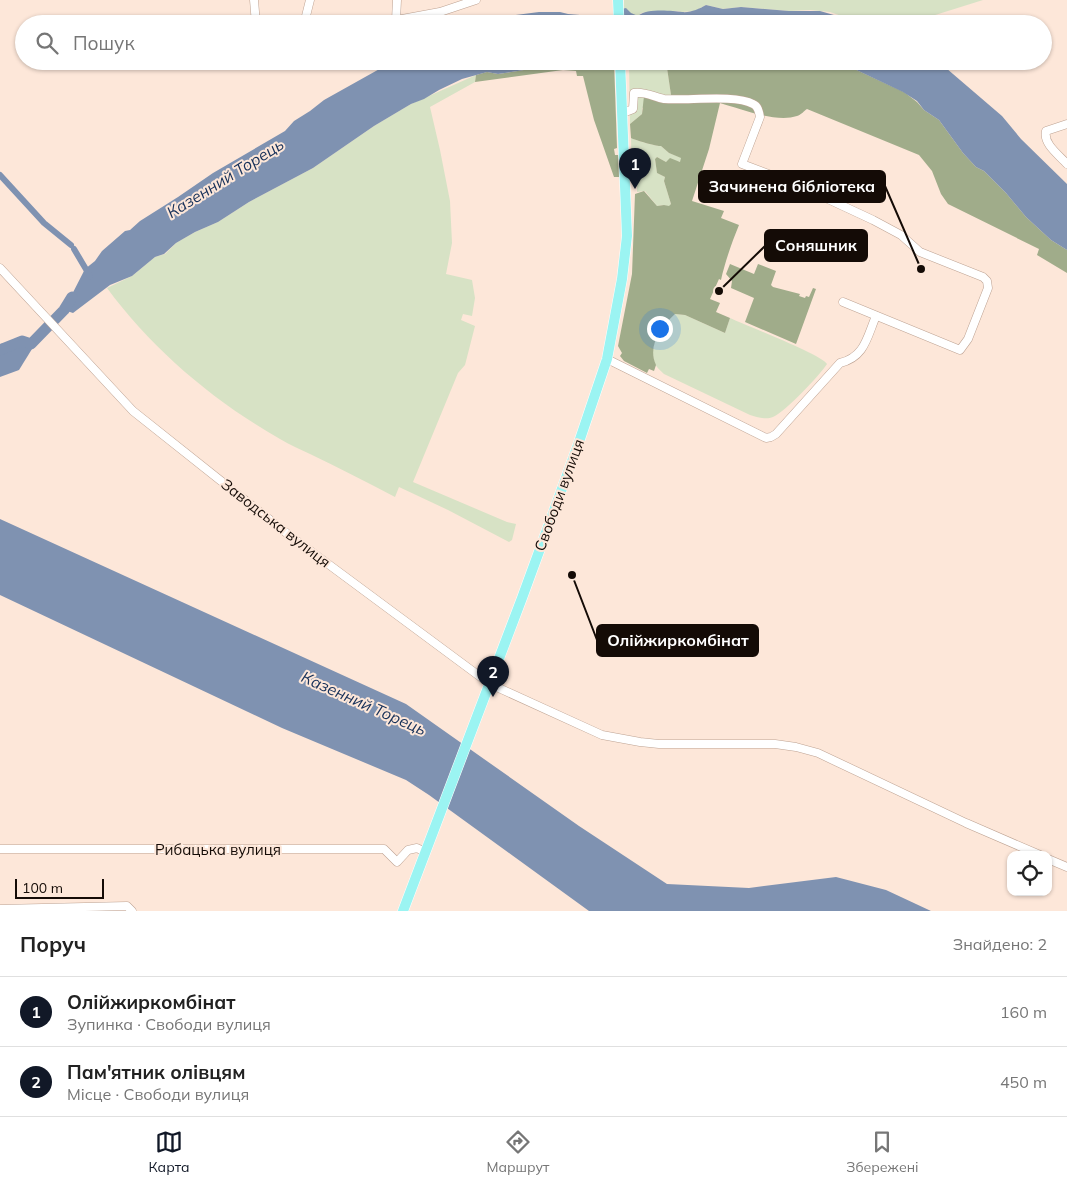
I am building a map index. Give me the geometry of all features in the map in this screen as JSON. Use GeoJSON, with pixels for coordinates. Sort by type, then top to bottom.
{"type":"FeatureCollection","features":[{"type":"Feature","properties":{"kind":"main road"},"geometry":{"type":"LineString","coordinates":[[618,0],[619,15]]}},
{"type":"Feature","properties":{"kind":"main road","name":"Свободи вулиця"},"geometry":{"type":"LineString","coordinates":[[403,911],[424,852],[470,739],[584,429],[607,358],[622,279],[627,236],[620,70]]}},
{"type":"Feature","properties":{"kind":"street"},"geometry":{"type":"LineString","coordinates":[[254,0],[255,15]]}},
{"type":"Feature","properties":{"kind":"street"},"geometry":{"type":"LineString","coordinates":[[306,15],[310,0]]}},
{"type":"Feature","properties":{"kind":"street"},"geometry":{"type":"LineString","coordinates":[[396,15],[397,0]]}},
{"type":"Feature","properties":{"kind":"street"},"geometry":{"type":"LineString","coordinates":[[424,15],[440,12],[476,0]]}},
{"type":"Feature","properties":{"kind":"street"},"geometry":{"type":"LineString","coordinates":[[622,111],[633,109],[634,93],[639,92],[664,99],[727,99],[753,104],[759,110],[760,116],[742,164],[800,186],[886,226],[908,240],[920,252],[983,277],[987,282],[988,288],[968,339],[960,350],[843,302]]}},
{"type":"Feature","properties":{"kind":"street"},"geometry":{"type":"LineString","coordinates":[[1067,124],[1046,131],[1046,140],[1067,164]]}},
{"type":"Feature","properties":{"kind":"street","name":"Заводська вулиця"},"geometry":{"type":"LineString","coordinates":[[0,268],[133,412],[289,535],[490,684],[602,735],[611,737],[650,743],[740,743],[796,746],[818,754],[1031,851]]}},
{"type":"Feature","properties":{"kind":"street"},"geometry":{"type":"LineString","coordinates":[[607,358],[766,438],[776,434],[840,363],[850,360],[859,354],[876,316]]}},
{"type":"Feature","properties":{"kind":"street","name":"Рибацька вулиця"},"geometry":{"type":"LineString","coordinates":[[0,849],[384,849],[397,862],[408,850],[417,848],[424,852]]}},
{"type":"Feature","properties":{"kind":"street"},"geometry":{"type":"LineString","coordinates":[[1052,861],[1067,867]]}},
{"type":"Feature","properties":{"kind":"street"},"geometry":{"type":"LineString","coordinates":[[0,909],[127,906],[132,911]]}},
{"type":"Feature","properties":{"kind":"green space"},"geometry":{"type":"Polygon","coordinates":[[[624,0],[983,0],[935,15],[839,15],[810,10],[789,11],[741,7],[723,9],[706,5],[695,11],[660,11],[633,15],[624,9],[624,0]]]}},
{"type":"Feature","properties":{"kind":"green space"},"geometry":{"type":"Polygon","coordinates":[[[524,70],[563,70],[475,82],[476,75],[487,72],[498,74],[524,70]]]}},
{"type":"Feature","properties":{"kind":"green space"},"geometry":{"type":"Polygon","coordinates":[[[563,70],[614,70],[617,148],[614,149],[615,155],[618,155],[619,177],[614,177],[594,120],[583,76],[577,76],[576,71],[563,70]]]}},
{"type":"Feature","properties":{"kind":"green space"},"geometry":{"type":"Polygon","coordinates":[[[629,70],[667,70],[671,95],[668,100],[642,108],[642,114],[630,124],[629,70]]]}},
{"type":"Feature","properties":{"kind":"green space"},"geometry":{"type":"Polygon","coordinates":[[[667,70],[856,70],[904,92],[924,110],[939,120],[963,153],[976,167],[984,171],[1026,217],[1051,240],[1067,250],[1067,273],[1037,255],[1039,249],[948,204],[941,194],[932,171],[919,155],[807,109],[797,116],[779,118],[720,103],[709,149],[692,201],[724,211],[721,218],[739,225],[721,280],[719,279],[710,299],[720,303],[716,312],[730,318],[725,333],[685,315],[675,314],[657,337],[653,351],[656,365],[654,371],[649,369],[647,373],[624,361],[620,356],[622,353],[618,346],[632,274],[635,194],[644,191],[657,206],[669,206],[671,204],[664,181],[665,177],[657,173],[655,159],[657,157],[666,162],[670,158],[680,162],[681,158],[669,153],[661,146],[631,138],[630,124],[642,114],[644,96],[668,100],[671,95],[667,70]]]}},
{"type":"Feature","properties":{"kind":"green space"},"geometry":{"type":"Polygon","coordinates":[[[476,75],[475,82],[430,107],[450,201],[452,243],[446,274],[472,280],[475,298],[472,316],[463,314],[461,320],[475,326],[465,365],[458,373],[413,482],[507,522],[516,524],[512,540],[509,542],[399,487],[395,497],[288,443],[255,424],[231,408],[164,353],[125,311],[107,288],[132,276],[155,257],[165,254],[176,243],[218,222],[249,202],[313,168],[374,126],[411,104],[476,75]]]}},
{"type":"Feature","properties":{"kind":"green space"},"geometry":{"type":"Polygon","coordinates":[[[631,138],[661,146],[669,153],[682,158],[681,162],[669,160],[666,162],[657,157],[655,159],[657,173],[665,177],[664,181],[671,204],[669,207],[664,205],[657,206],[645,191],[637,192],[637,186],[632,179],[631,138]]]}},
{"type":"Feature","properties":{"kind":"green space"},"geometry":{"type":"Polygon","coordinates":[[[730,264],[754,274],[758,264],[776,271],[771,285],[773,287],[800,294],[799,296],[805,298],[806,296],[809,297],[813,288],[816,289],[796,344],[745,322],[754,298],[731,288],[732,281],[726,274],[730,264]]]}},
{"type":"Feature","properties":{"kind":"green space"},"geometry":{"type":"Polygon","coordinates":[[[675,314],[685,315],[725,333],[730,318],[798,347],[827,364],[802,393],[778,414],[767,418],[750,415],[664,374],[657,366],[653,354],[655,341],[666,323],[675,314]]]}},
{"type":"Feature","properties":{"kind":"water"},"geometry":{"type":"Polygon","coordinates":[[[706,5],[723,9],[741,7],[789,11],[820,11],[834,15],[639,15],[653,11],[688,12],[706,5]]]}},
{"type":"Feature","properties":{"kind":"water"},"geometry":{"type":"Polygon","coordinates":[[[626,8],[636,15],[613,15],[618,10],[626,8]]]}},
{"type":"Feature","properties":{"kind":"water"},"geometry":{"type":"Polygon","coordinates":[[[539,12],[580,15],[516,15],[539,12]]]}},
{"type":"Feature","properties":{"kind":"water"},"geometry":{"type":"Polygon","coordinates":[[[378,70],[524,70],[498,74],[487,72],[462,79],[411,104],[374,126],[313,168],[249,202],[218,222],[176,243],[164,254],[155,257],[132,276],[110,285],[73,313],[64,310],[85,269],[125,231],[130,230],[140,221],[213,173],[285,131],[294,121],[324,100],[378,70]]]}},
{"type":"Feature","properties":{"kind":"water"},"geometry":{"type":"Polygon","coordinates":[[[856,70],[948,70],[1002,116],[1021,139],[1067,184],[1067,250],[1051,240],[1026,217],[984,171],[976,167],[963,153],[939,120],[903,92],[856,70]]]}},
{"type":"Feature","properties":{"kind":"water"},"geometry":{"type":"Polygon","coordinates":[[[29,339],[32,349],[19,370],[0,377],[0,344],[29,339]]]}},
{"type":"Feature","properties":{"kind":"water"},"geometry":{"type":"Polygon","coordinates":[[[0,519],[406,704],[579,826],[667,884],[749,888],[836,877],[886,890],[931,911],[589,911],[406,780],[282,728],[0,595],[0,519]]]}},
{"type":"Feature","properties":{"kind":"waterway"},"geometry":{"type":"LineString","coordinates":[[0,175],[44,223],[71,245]]}},
{"type":"Feature","properties":{"kind":"waterway"},"geometry":{"type":"LineString","coordinates":[[74,249],[90,276]]}},
{"type":"Feature","properties":{"kind":"waterway","name":"Казенний Торець"},"geometry":{"type":"LineString","coordinates":[[0,350],[22,341],[31,344],[64,310],[72,297]]}},
{"type":"Feature","properties":{"kind":"place","name":"Олійжиркомбінат"},"geometry":{"type":"Point","coordinates":[635,189]}},
{"type":"Feature","properties":{"kind":"place","name":"Зачинена бібліотека"},"geometry":{"type":"Point","coordinates":[921,269]}},
{"type":"Feature","properties":{"kind":"place","name":"Соняшник"},"geometry":{"type":"Point","coordinates":[719,291]}},
{"type":"Feature","properties":{"kind":"place","name":"Олійжиркомбiнат"},"geometry":{"type":"Point","coordinates":[572,575]}},
{"type":"Feature","properties":{"kind":"place","name":"Пам'ятник олівцям"},"geometry":{"type":"Point","coordinates":[493,697]}}]}
